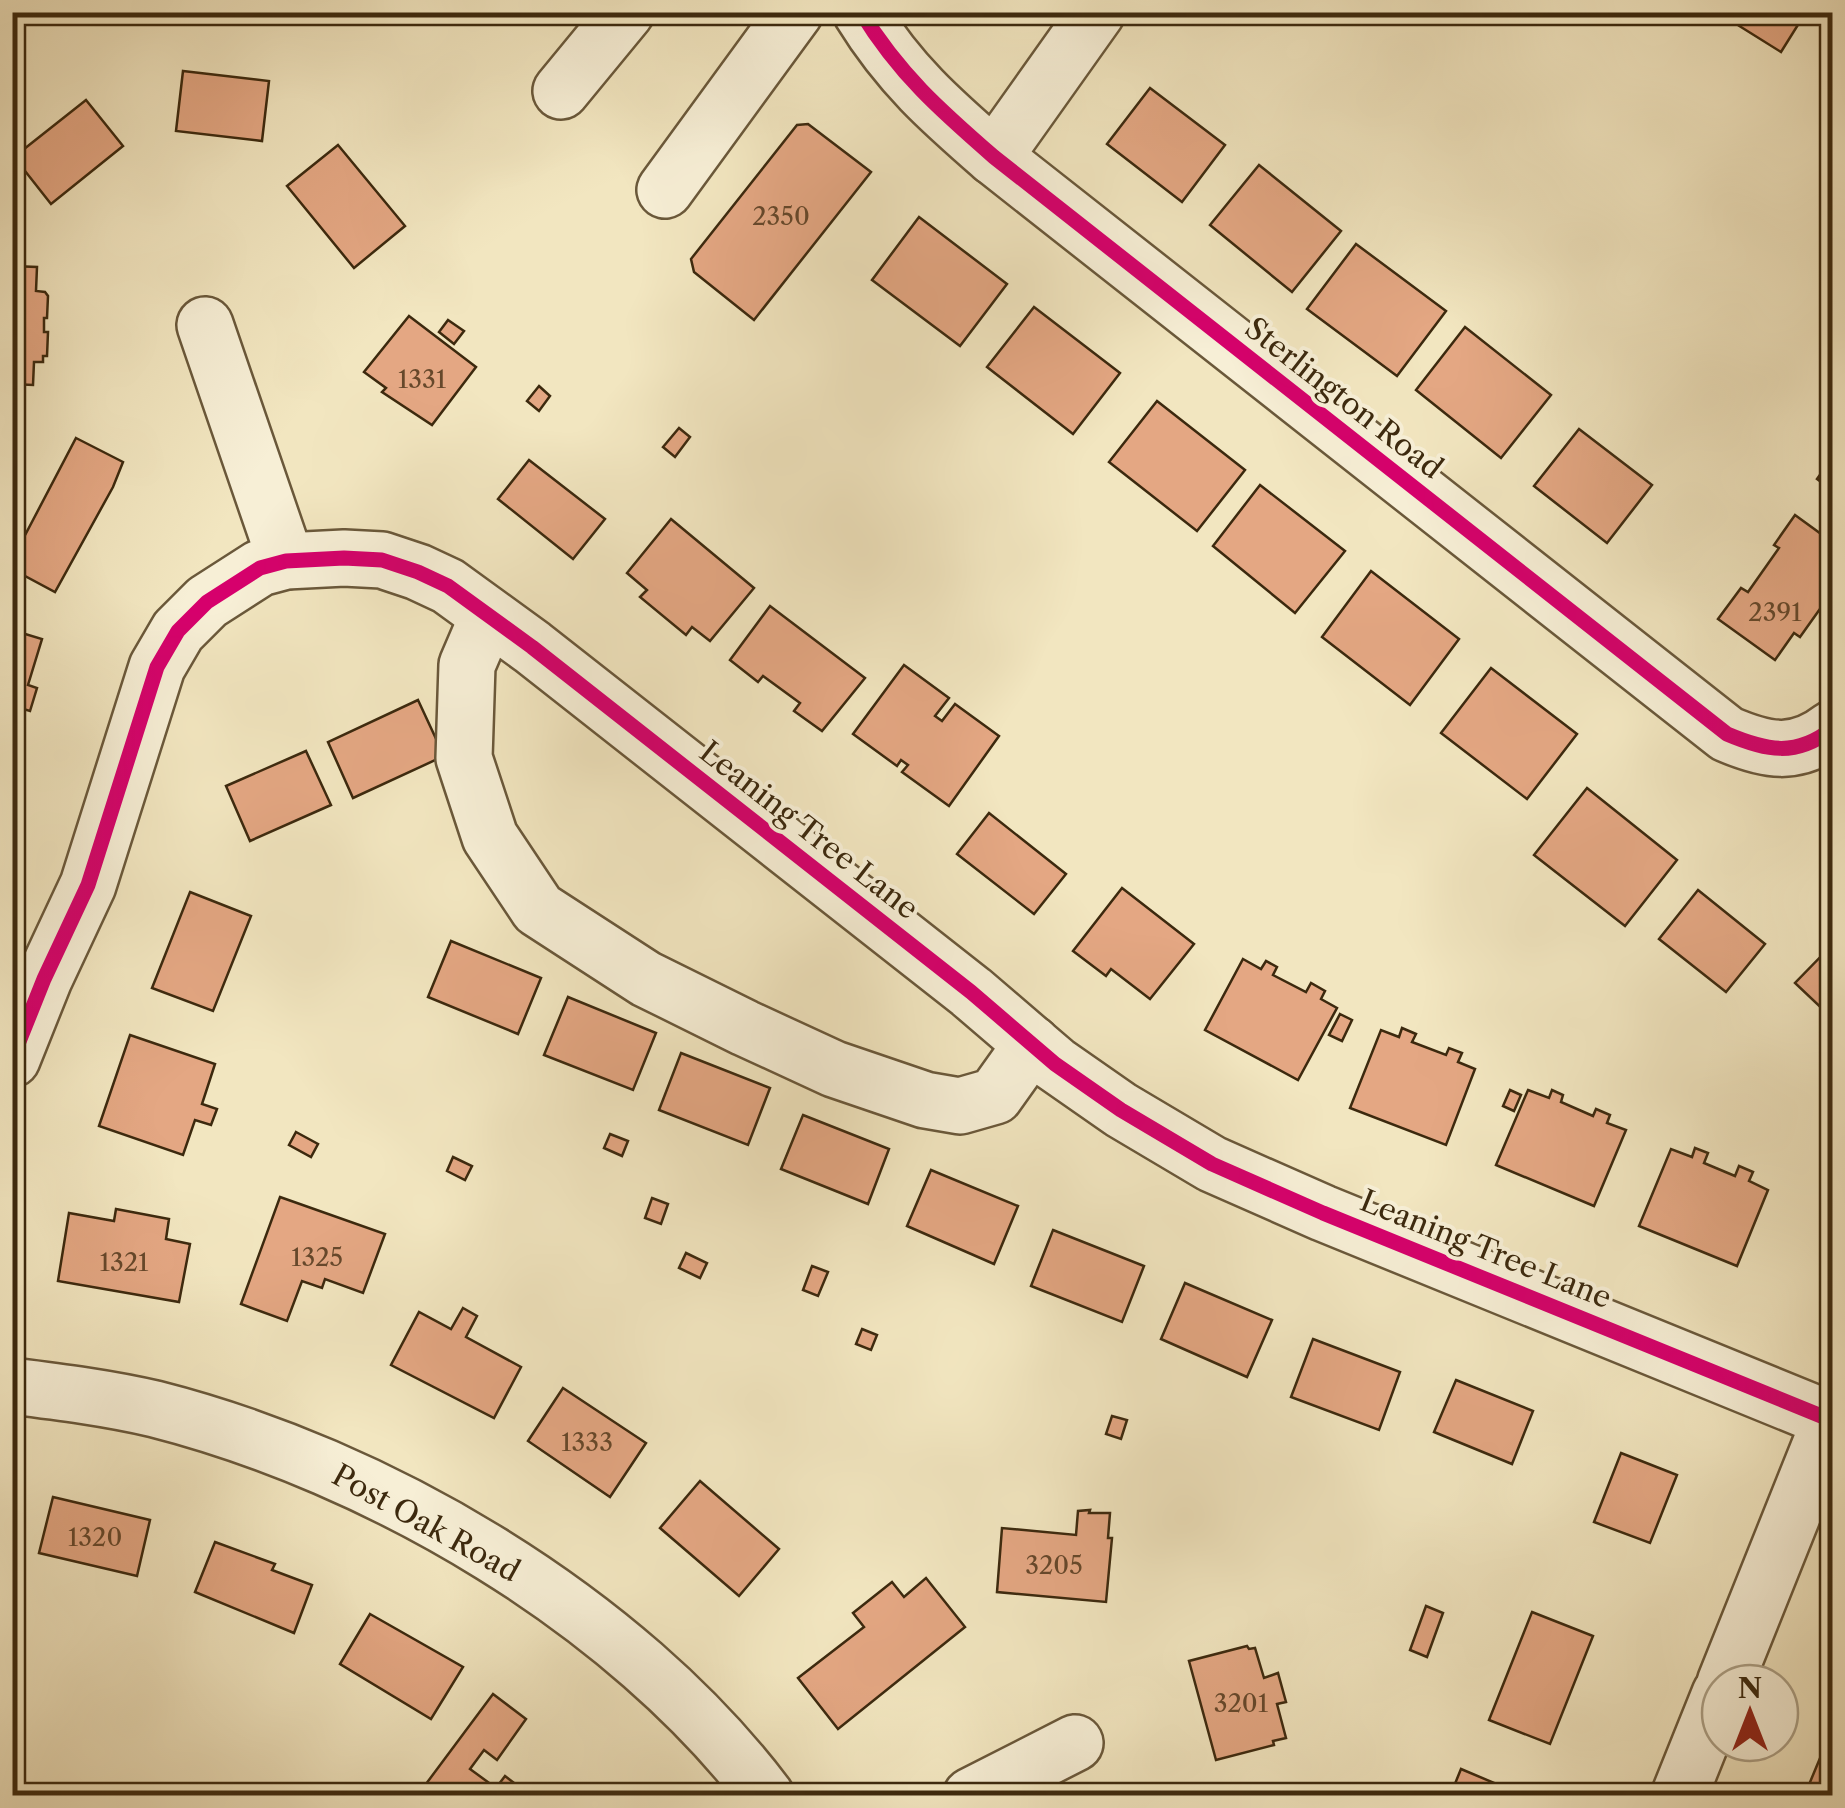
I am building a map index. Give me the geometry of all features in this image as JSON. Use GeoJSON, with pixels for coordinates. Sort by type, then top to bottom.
{"type":"FeatureCollection","features":[{"type":"Feature","properties":{"kind":"street"},"geometry":{"type":"LineString","coordinates":[[561,91],[626,12]]}},
{"type":"Feature","properties":{"kind":"street"},"geometry":{"type":"LineString","coordinates":[[665,190],[795,12]]}},
{"type":"Feature","properties":{"kind":"street","name":"Sterlington Road"},"geometry":{"type":"LineString","coordinates":[[861,12],[887,56],[994,157],[1727,734],[1759,748],[1790,749],[1818,741],[1832,729]]}},
{"type":"Feature","properties":{"kind":"street"},"geometry":{"type":"LineString","coordinates":[[994,157],[1097,12]]}},
{"type":"Feature","properties":{"kind":"street"},"geometry":{"type":"LineString","coordinates":[[206,325],[286,561]]}},
{"type":"Feature","properties":{"kind":"street","name":"Leaning Tree Lane"},"geometry":{"type":"LineString","coordinates":[[12,1060],[44,979],[88,886],[157,667],[178,631],[207,602],[260,568],[286,561],[382,560],[448,586],[1032,1044],[1121,1110],[1212,1164],[1323,1213],[1832,1418]]}},
{"type":"Feature","properties":{"kind":"street"},"geometry":{"type":"LineString","coordinates":[[488,616],[467,665],[464,758],[490,837],[538,908],[646,979],[745,1028],[834,1070],[926,1100],[960,1106],[995,1096],[1032,1044]]}},
{"type":"Feature","properties":{"kind":"street","name":"Post Oak Road"},"geometry":{"type":"LineString","coordinates":[[12,1386],[90,1395],[157,1410],[316,1462],[434,1521],[492,1553],[667,1686],[738,1759],[766,1796]]}},
{"type":"Feature","properties":{"kind":"street"},"geometry":{"type":"LineString","coordinates":[[1732,1663],[1832,1418]]}},
{"type":"Feature","properties":{"kind":"street"},"geometry":{"type":"LineString","coordinates":[[972,1796],[1075,1744]]}},
{"type":"Feature","properties":{"kind":"street"},"geometry":{"type":"LineString","coordinates":[[1679,1796],[1700,1744]]}},
{"type":"Feature","properties":{"kind":"building"},"geometry":{"type":"Polygon","coordinates":[[[1717,12],[1806,12],[1781,52],[1717,12]]]}},
{"type":"Feature","properties":{"kind":"building"},"geometry":{"type":"Polygon","coordinates":[[[1832,63],[1832,88],[1821,81],[1832,63]]]}},
{"type":"Feature","properties":{"kind":"building"},"geometry":{"type":"Polygon","coordinates":[[[183,71],[269,81],[262,141],[176,131],[183,71]]]}},
{"type":"Feature","properties":{"kind":"building"},"geometry":{"type":"Polygon","coordinates":[[[1150,88],[1225,145],[1182,202],[1107,144],[1150,88]]]}},
{"type":"Feature","properties":{"kind":"building"},"geometry":{"type":"Polygon","coordinates":[[[86,100],[123,146],[51,204],[14,157],[86,100]]]}},
{"type":"Feature","properties":{"kind":"building"},"geometry":{"type":"Polygon","coordinates":[[[808,124],[871,172],[754,320],[694,272],[691,259],[797,125],[808,124]]]}},
{"type":"Feature","properties":{"kind":"building"},"geometry":{"type":"Polygon","coordinates":[[[338,145],[405,226],[354,268],[287,186],[338,145]]]}},
{"type":"Feature","properties":{"kind":"building"},"geometry":{"type":"Polygon","coordinates":[[[1259,165],[1341,231],[1292,292],[1210,225],[1259,165]]]}},
{"type":"Feature","properties":{"kind":"building"},"geometry":{"type":"Polygon","coordinates":[[[919,217],[1007,284],[960,346],[872,280],[919,217]]]}},
{"type":"Feature","properties":{"kind":"building"},"geometry":{"type":"Polygon","coordinates":[[[1356,244],[1446,311],[1397,376],[1307,309],[1356,244]]]}},
{"type":"Feature","properties":{"kind":"building"},"geometry":{"type":"Polygon","coordinates":[[[12,266],[37,267],[36,291],[48,296],[44,318],[47,356],[43,356],[43,362],[34,362],[33,385],[12,384],[12,266]]]}},
{"type":"Feature","properties":{"kind":"building"},"geometry":{"type":"Polygon","coordinates":[[[1034,307],[1120,373],[1073,434],[987,367],[1034,307]]]}},
{"type":"Feature","properties":{"kind":"building"},"geometry":{"type":"Polygon","coordinates":[[[409,316],[476,367],[432,425],[382,392],[386,388],[364,372],[409,316]]]}},
{"type":"Feature","properties":{"kind":"building"},"geometry":{"type":"Polygon","coordinates":[[[448,320],[464,331],[454,344],[439,332],[448,320]]]}},
{"type":"Feature","properties":{"kind":"building"},"geometry":{"type":"Polygon","coordinates":[[[1465,327],[1551,395],[1501,458],[1416,390],[1465,327]]]}},
{"type":"Feature","properties":{"kind":"building"},"geometry":{"type":"Polygon","coordinates":[[[539,386],[550,396],[539,411],[527,401],[539,386]]]}},
{"type":"Feature","properties":{"kind":"building"},"geometry":{"type":"Polygon","coordinates":[[[1157,401],[1245,470],[1197,531],[1109,462],[1157,401]]]}},
{"type":"Feature","properties":{"kind":"building"},"geometry":{"type":"Polygon","coordinates":[[[679,428],[690,437],[675,457],[663,447],[679,428]]]}},
{"type":"Feature","properties":{"kind":"building"},"geometry":{"type":"Polygon","coordinates":[[[1579,429],[1652,485],[1607,543],[1534,486],[1579,429]]]}},
{"type":"Feature","properties":{"kind":"building"},"geometry":{"type":"Polygon","coordinates":[[[76,438],[123,462],[55,592],[12,569],[12,560],[76,438]]]}},
{"type":"Feature","properties":{"kind":"building"},"geometry":{"type":"Polygon","coordinates":[[[1832,458],[1832,490],[1817,479],[1832,458]]]}},
{"type":"Feature","properties":{"kind":"building"},"geometry":{"type":"Polygon","coordinates":[[[529,460],[605,519],[573,559],[498,499],[529,460]]]}},
{"type":"Feature","properties":{"kind":"building"},"geometry":{"type":"Polygon","coordinates":[[[1260,485],[1345,551],[1295,613],[1213,546],[1260,485]]]}},
{"type":"Feature","properties":{"kind":"building"},"geometry":{"type":"Polygon","coordinates":[[[1795,515],[1832,542],[1832,592],[1800,637],[1794,633],[1775,660],[1718,619],[1741,588],[1748,592],[1779,548],[1774,545],[1795,515]]]}},
{"type":"Feature","properties":{"kind":"building"},"geometry":{"type":"Polygon","coordinates":[[[671,519],[754,588],[710,641],[692,627],[686,635],[640,597],[647,590],[627,573],[671,519]]]}},
{"type":"Feature","properties":{"kind":"building"},"geometry":{"type":"Polygon","coordinates":[[[1371,571],[1459,639],[1410,705],[1322,637],[1371,571]]]}},
{"type":"Feature","properties":{"kind":"building"},"geometry":{"type":"Polygon","coordinates":[[[770,606],[865,678],[822,731],[794,711],[800,703],[763,676],[758,682],[730,660],[770,606]]]}},
{"type":"Feature","properties":{"kind":"building"},"geometry":{"type":"Polygon","coordinates":[[[12,630],[42,639],[28,685],[37,688],[30,711],[20,708],[12,732],[12,630]]]}},
{"type":"Feature","properties":{"kind":"building"},"geometry":{"type":"Polygon","coordinates":[[[904,665],[949,698],[935,716],[942,721],[955,704],[999,736],[949,806],[902,772],[908,765],[901,760],[897,766],[853,734],[904,665]]]}},
{"type":"Feature","properties":{"kind":"building"},"geometry":{"type":"Polygon","coordinates":[[[1491,668],[1577,734],[1527,799],[1441,733],[1491,668]]]}},
{"type":"Feature","properties":{"kind":"building"},"geometry":{"type":"Polygon","coordinates":[[[418,700],[444,756],[353,798],[328,742],[418,700]]]}},
{"type":"Feature","properties":{"kind":"building"},"geometry":{"type":"Polygon","coordinates":[[[306,751],[331,805],[250,841],[226,786],[306,751]]]}},
{"type":"Feature","properties":{"kind":"building"},"geometry":{"type":"Polygon","coordinates":[[[1587,788],[1677,860],[1625,926],[1534,855],[1587,788]]]}},
{"type":"Feature","properties":{"kind":"building"},"geometry":{"type":"Polygon","coordinates":[[[989,813],[1066,874],[1034,914],[957,854],[989,813]]]}},
{"type":"Feature","properties":{"kind":"building"},"geometry":{"type":"Polygon","coordinates":[[[1122,888],[1194,944],[1150,999],[1111,969],[1106,976],[1073,951],[1122,888]]]}},
{"type":"Feature","properties":{"kind":"building"},"geometry":{"type":"Polygon","coordinates":[[[1698,890],[1765,944],[1726,992],[1659,939],[1698,890]]]}},
{"type":"Feature","properties":{"kind":"building"},"geometry":{"type":"Polygon","coordinates":[[[190,892],[251,916],[213,1011],[152,988],[190,892]]]}},
{"type":"Feature","properties":{"kind":"building"},"geometry":{"type":"Polygon","coordinates":[[[451,941],[541,978],[518,1034],[428,997],[451,941]]]}},
{"type":"Feature","properties":{"kind":"building"},"geometry":{"type":"Polygon","coordinates":[[[1832,945],[1832,1018],[1795,983],[1832,945]]]}},
{"type":"Feature","properties":{"kind":"building"},"geometry":{"type":"Polygon","coordinates":[[[1243,959],[1261,969],[1266,961],[1277,967],[1273,975],[1306,992],[1311,983],[1325,991],[1321,999],[1337,1008],[1298,1080],[1205,1030],[1243,959]]]}},
{"type":"Feature","properties":{"kind":"building"},"geometry":{"type":"Polygon","coordinates":[[[568,997],[656,1033],[633,1090],[544,1055],[568,997]]]}},
{"type":"Feature","properties":{"kind":"building"},"geometry":{"type":"Polygon","coordinates":[[[1340,1014],[1352,1020],[1342,1041],[1329,1035],[1340,1014]]]}},
{"type":"Feature","properties":{"kind":"building"},"geometry":{"type":"Polygon","coordinates":[[[1402,1028],[1416,1034],[1412,1042],[1446,1055],[1449,1048],[1462,1053],[1458,1062],[1475,1069],[1446,1145],[1350,1108],[1381,1030],[1399,1037],[1402,1028]]]}},
{"type":"Feature","properties":{"kind":"building"},"geometry":{"type":"Polygon","coordinates":[[[130,1035],[215,1064],[202,1104],[217,1109],[211,1125],[195,1120],[183,1155],[99,1126],[130,1035]]]}},
{"type":"Feature","properties":{"kind":"building"},"geometry":{"type":"Polygon","coordinates":[[[681,1053],[770,1088],[748,1145],[659,1110],[681,1053]]]}},
{"type":"Feature","properties":{"kind":"building"},"geometry":{"type":"Polygon","coordinates":[[[1510,1090],[1521,1095],[1514,1111],[1503,1106],[1510,1090]]]}},
{"type":"Feature","properties":{"kind":"building"},"geometry":{"type":"Polygon","coordinates":[[[1528,1090],[1549,1098],[1552,1090],[1563,1095],[1561,1102],[1593,1116],[1596,1109],[1610,1115],[1607,1123],[1626,1130],[1594,1206],[1496,1165],[1528,1090]]]}},
{"type":"Feature","properties":{"kind":"building"},"geometry":{"type":"Polygon","coordinates":[[[803,1115],[889,1149],[868,1204],[781,1169],[803,1115]]]}},
{"type":"Feature","properties":{"kind":"building"},"geometry":{"type":"Polygon","coordinates":[[[296,1132],[318,1144],[311,1157],[289,1145],[296,1132]]]}},
{"type":"Feature","properties":{"kind":"building"},"geometry":{"type":"Polygon","coordinates":[[[610,1134],[628,1141],[622,1156],[604,1148],[610,1134]]]}},
{"type":"Feature","properties":{"kind":"building"},"geometry":{"type":"Polygon","coordinates":[[[1695,1148],[1708,1153],[1704,1163],[1735,1176],[1739,1166],[1753,1172],[1749,1181],[1768,1190],[1737,1266],[1639,1226],[1671,1149],[1692,1157],[1695,1148]]]}},
{"type":"Feature","properties":{"kind":"building"},"geometry":{"type":"Polygon","coordinates":[[[453,1157],[472,1166],[465,1180],[447,1171],[453,1157]]]}},
{"type":"Feature","properties":{"kind":"building"},"geometry":{"type":"Polygon","coordinates":[[[931,1170],[1018,1206],[994,1264],[907,1226],[931,1170]]]}},
{"type":"Feature","properties":{"kind":"building"},"geometry":{"type":"Polygon","coordinates":[[[280,1197],[385,1234],[363,1293],[325,1279],[322,1288],[302,1281],[287,1321],[241,1304],[280,1197]]]}},
{"type":"Feature","properties":{"kind":"building"},"geometry":{"type":"Polygon","coordinates":[[[652,1198],[668,1204],[661,1224],[645,1218],[652,1198]]]}},
{"type":"Feature","properties":{"kind":"building"},"geometry":{"type":"Polygon","coordinates":[[[116,1209],[169,1219],[166,1239],[190,1244],[179,1302],[58,1281],[69,1213],[114,1221],[116,1209]]]}},
{"type":"Feature","properties":{"kind":"building"},"geometry":{"type":"Polygon","coordinates":[[[1053,1230],[1144,1266],[1122,1322],[1031,1286],[1053,1230]]]}},
{"type":"Feature","properties":{"kind":"building"},"geometry":{"type":"Polygon","coordinates":[[[686,1253],[707,1263],[700,1278],[679,1268],[686,1253]]]}},
{"type":"Feature","properties":{"kind":"building"},"geometry":{"type":"Polygon","coordinates":[[[812,1266],[828,1272],[818,1296],[803,1290],[812,1266]]]}},
{"type":"Feature","properties":{"kind":"building"},"geometry":{"type":"Polygon","coordinates":[[[1185,1283],[1272,1320],[1247,1377],[1161,1339],[1185,1283]]]}},
{"type":"Feature","properties":{"kind":"building"},"geometry":{"type":"Polygon","coordinates":[[[463,1308],[477,1316],[466,1337],[521,1367],[494,1418],[391,1365],[419,1312],[451,1329],[463,1308]]]}},
{"type":"Feature","properties":{"kind":"building"},"geometry":{"type":"Polygon","coordinates":[[[862,1329],[877,1335],[871,1350],[856,1344],[862,1329]]]}},
{"type":"Feature","properties":{"kind":"building"},"geometry":{"type":"Polygon","coordinates":[[[1313,1339],[1400,1372],[1379,1430],[1291,1397],[1313,1339]]]}},
{"type":"Feature","properties":{"kind":"building"},"geometry":{"type":"Polygon","coordinates":[[[1456,1380],[1533,1411],[1512,1464],[1434,1432],[1456,1380]]]}},
{"type":"Feature","properties":{"kind":"building"},"geometry":{"type":"Polygon","coordinates":[[[563,1388],[646,1443],[610,1497],[528,1441],[563,1388]]]}},
{"type":"Feature","properties":{"kind":"building"},"geometry":{"type":"Polygon","coordinates":[[[1112,1416],[1127,1420],[1121,1439],[1106,1434],[1112,1416]]]}},
{"type":"Feature","properties":{"kind":"building"},"geometry":{"type":"Polygon","coordinates":[[[1621,1453],[1677,1475],[1650,1543],[1594,1522],[1621,1453]]]}},
{"type":"Feature","properties":{"kind":"building"},"geometry":{"type":"Polygon","coordinates":[[[700,1481],[779,1549],[739,1596],[660,1528],[700,1481]]]}},
{"type":"Feature","properties":{"kind":"building"},"geometry":{"type":"Polygon","coordinates":[[[12,1491],[18,1491],[12,1553],[12,1491]]]}},
{"type":"Feature","properties":{"kind":"building"},"geometry":{"type":"Polygon","coordinates":[[[53,1497],[150,1520],[137,1576],[39,1553],[53,1497]]]}},
{"type":"Feature","properties":{"kind":"building"},"geometry":{"type":"Polygon","coordinates":[[[1090,1510],[1089,1513],[1110,1513],[1108,1538],[1112,1538],[1106,1602],[997,1592],[1002,1528],[1076,1535],[1078,1511],[1090,1510]]]}},
{"type":"Feature","properties":{"kind":"building"},"geometry":{"type":"Polygon","coordinates":[[[215,1542],[275,1564],[272,1570],[312,1585],[294,1633],[195,1592],[215,1542]]]}},
{"type":"Feature","properties":{"kind":"building"},"geometry":{"type":"Polygon","coordinates":[[[926,1578],[965,1627],[838,1729],[798,1678],[864,1627],[853,1613],[892,1582],[904,1597],[926,1578]]]}},
{"type":"Feature","properties":{"kind":"building"},"geometry":{"type":"Polygon","coordinates":[[[1426,1606],[1443,1613],[1427,1657],[1410,1650],[1426,1606]]]}},
{"type":"Feature","properties":{"kind":"building"},"geometry":{"type":"Polygon","coordinates":[[[1532,1612],[1593,1636],[1550,1744],[1489,1720],[1532,1612]]]}},
{"type":"Feature","properties":{"kind":"building"},"geometry":{"type":"Polygon","coordinates":[[[370,1614],[463,1667],[431,1719],[340,1664],[370,1614]]]}},
{"type":"Feature","properties":{"kind":"building"},"geometry":{"type":"Polygon","coordinates":[[[1247,1646],[1255,1648],[1264,1678],[1278,1673],[1286,1702],[1277,1704],[1286,1738],[1273,1741],[1274,1745],[1216,1760],[1189,1661],[1247,1646]]]}},
{"type":"Feature","properties":{"kind":"building"},"geometry":{"type":"Polygon","coordinates":[[[493,1694],[526,1719],[497,1760],[484,1750],[470,1769],[496,1788],[505,1776],[531,1796],[417,1796],[493,1694]]]}},
{"type":"Feature","properties":{"kind":"building"},"geometry":{"type":"Polygon","coordinates":[[[1823,1751],[1832,1755],[1832,1796],[1815,1796],[1817,1790],[1808,1787],[1823,1751]]]}},
{"type":"Feature","properties":{"kind":"building"},"geometry":{"type":"Polygon","coordinates":[[[1461,1769],[1525,1796],[1450,1796],[1461,1769]]]}},
{"type":"Feature","properties":{"kind":"cycle path"},"geometry":{"type":"LineString","coordinates":[[861,12],[906,73],[994,157],[1727,734],[1781,748],[1806,744],[1832,729]]}},
{"type":"Feature","properties":{"kind":"cycle path"},"geometry":{"type":"LineString","coordinates":[[12,1059],[88,885],[157,667],[178,631],[207,602],[260,568],[286,561],[382,560],[448,586],[532,647],[971,992],[1055,1064],[1121,1110],[1212,1164],[1323,1213],[1831,1420]]}}]}
